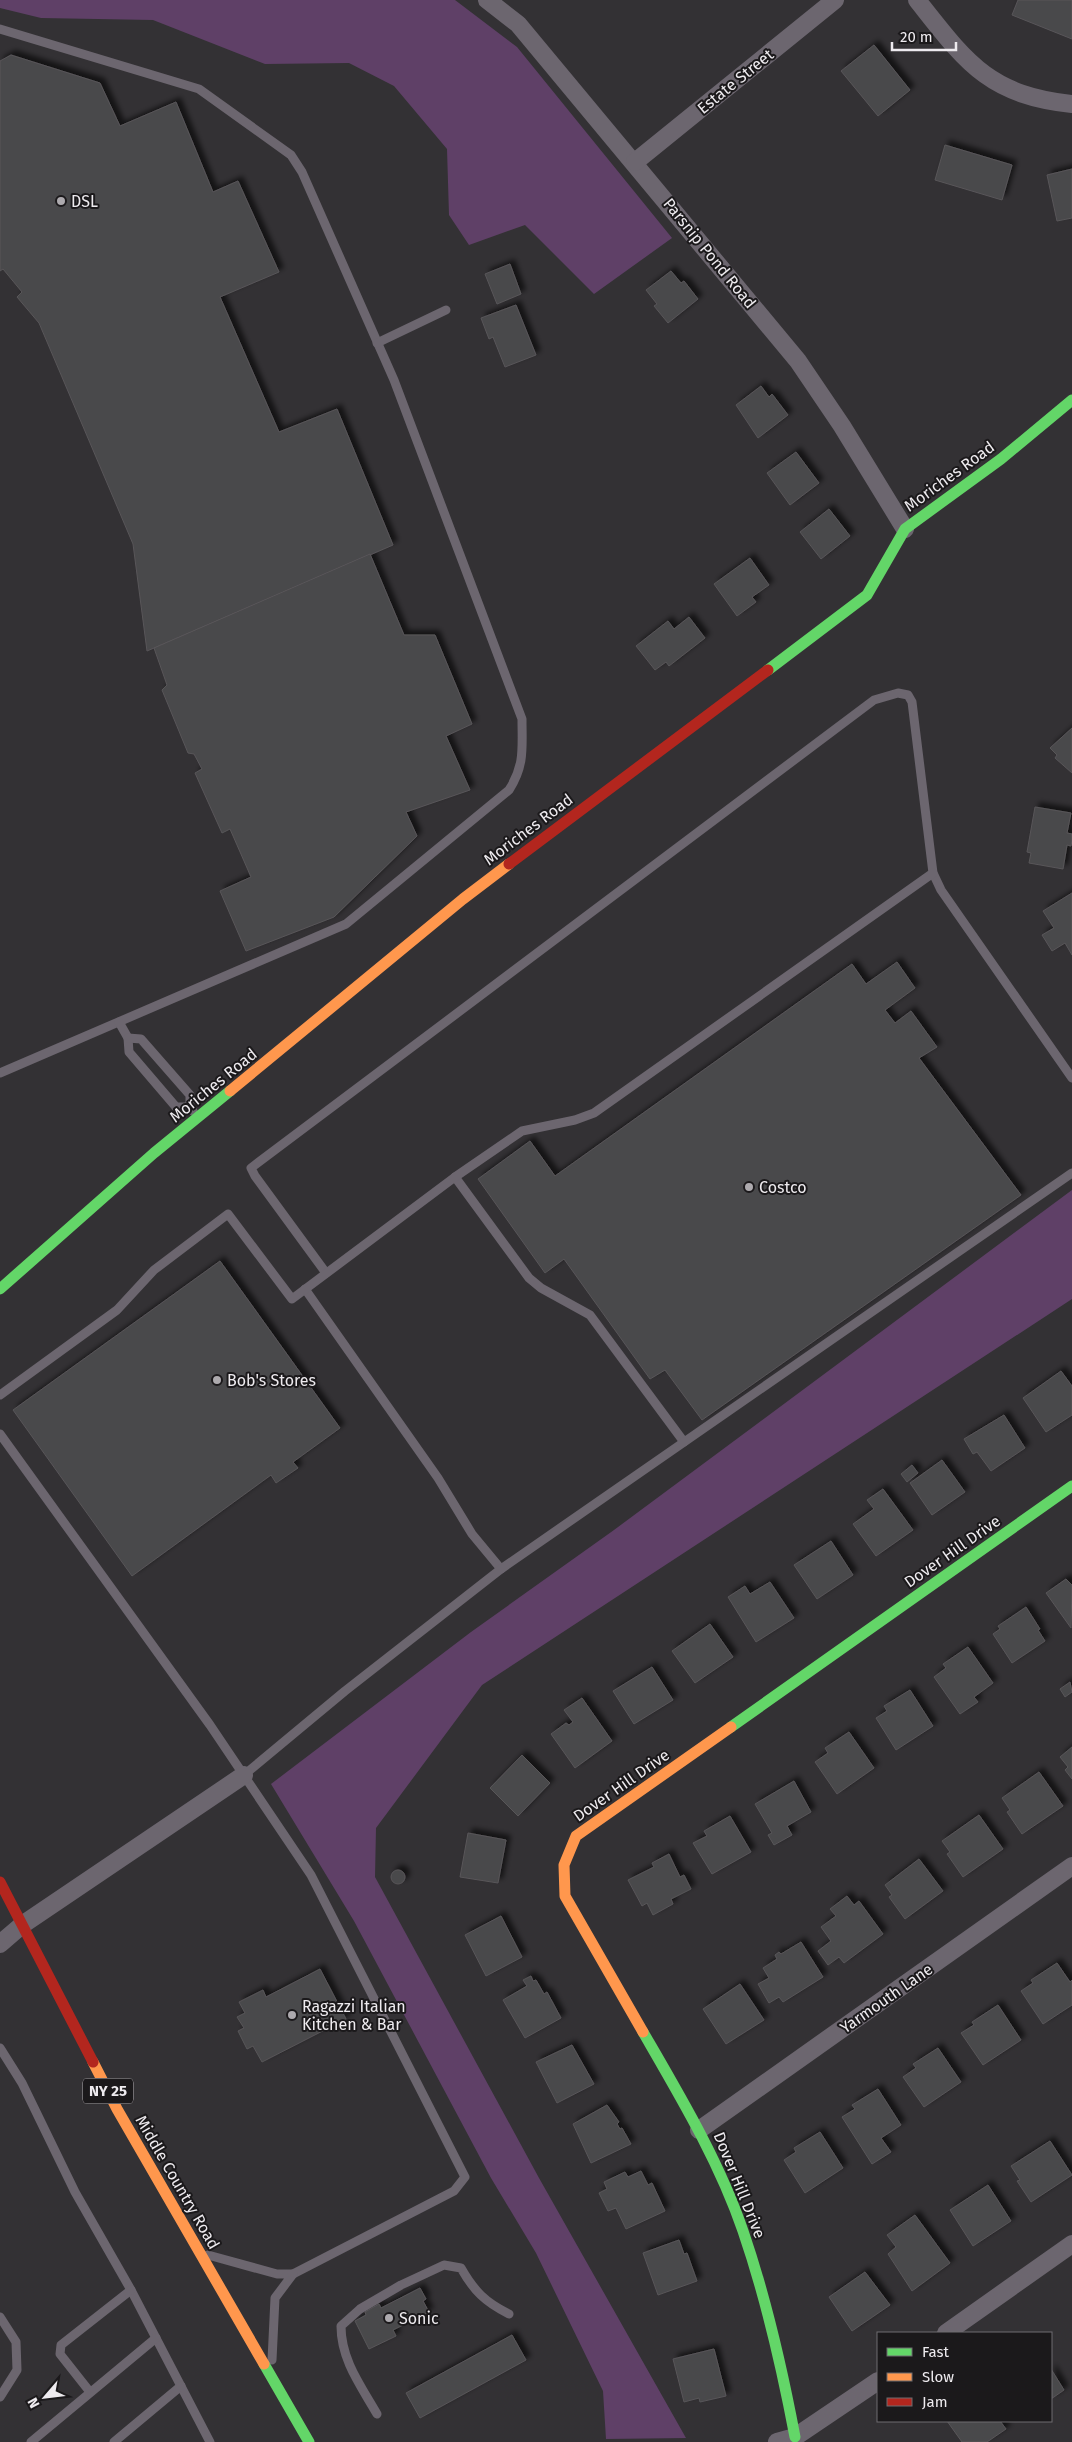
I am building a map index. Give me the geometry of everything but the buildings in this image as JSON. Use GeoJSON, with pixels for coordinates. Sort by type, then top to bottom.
{"type":"FeatureCollection","features":[{"type":"Feature","properties":{"kind":"street","name":"Parsnip Pond Road"},"geometry":{"type":"LineString","coordinates":[[487,0],[518,24],[798,362],[842,426],[905,529]]}},
{"type":"Feature","properties":{"kind":"street","name":"Estate Street"},"geometry":{"type":"LineString","coordinates":[[634,162],[835,0]]}},
{"type":"Feature","properties":{"kind":"street"},"geometry":{"type":"LineString","coordinates":[[917,0],[949,41],[976,68],[1001,86],[1048,102],[1072,104]]}},
{"type":"Feature","properties":{"kind":"street","name":"Moriches Road"},"geometry":{"type":"LineString","coordinates":[[0,1289],[154,1153],[199,1118],[463,899],[867,595],[905,529],[1001,459],[1072,400]]}},
{"type":"Feature","properties":{"kind":"street","name":"Dover Hill Drive"},"geometry":{"type":"LineString","coordinates":[[795,2437],[782,2367],[743,2231],[700,2130],[565,1896],[564,1865],[576,1836],[1072,1486]]}},
{"type":"Feature","properties":{"kind":"street"},"geometry":{"type":"LineString","coordinates":[[0,1944],[22,1925],[244,1775]]}},
{"type":"Feature","properties":{"kind":"street","name":"Yarmouth Lane"},"geometry":{"type":"LineString","coordinates":[[700,2130],[1072,1866]]}},
{"type":"Feature","properties":{"kind":"street","name":"Middle Country Road"},"geometry":{"type":"LineString","coordinates":[[0,1882],[117,2109],[309,2442]]}},
{"type":"Feature","properties":{"kind":"street"},"geometry":{"type":"LineString","coordinates":[[947,2332],[1072,2244]]}},
{"type":"Feature","properties":{"kind":"street"},"geometry":{"type":"LineString","coordinates":[[777,2442],[795,2437],[877,2382]]}},
{"type":"Feature","properties":{"kind":"lane"},"geometry":{"type":"LineString","coordinates":[[0,29],[199,89],[291,155],[302,172],[394,380],[522,719],[522,761],[520,774],[510,790],[346,924],[0,1072]]}},
{"type":"Feature","properties":{"kind":"lane"},"geometry":{"type":"LineString","coordinates":[[377,343],[446,310]]}},
{"type":"Feature","properties":{"kind":"lane"},"geometry":{"type":"LineString","coordinates":[[326,1273],[251,1168],[874,700],[898,693],[908,694],[912,702],[933,873],[941,890],[1072,1078]]}},
{"type":"Feature","properties":{"kind":"lane"},"geometry":{"type":"LineString","coordinates":[[0,1395],[117,1310],[154,1270],[228,1214],[292,1299],[455,1177],[522,1131],[574,1120],[594,1113],[933,873]]}},
{"type":"Feature","properties":{"kind":"lane"},"geometry":{"type":"LineString","coordinates":[[119,1022],[128,1038],[129,1052],[176,1107],[190,1107]]}},
{"type":"Feature","properties":{"kind":"lane"},"geometry":{"type":"LineString","coordinates":[[128,1038],[141,1039],[190,1095],[190,1107],[199,1118]]}},
{"type":"Feature","properties":{"kind":"lane"},"geometry":{"type":"LineString","coordinates":[[244,1775],[345,1691],[501,1569],[1072,1173]]}},
{"type":"Feature","properties":{"kind":"lane"},"geometry":{"type":"LineString","coordinates":[[455,1177],[529,1278],[541,1288],[590,1315],[684,1442]]}},
{"type":"Feature","properties":{"kind":"lane"},"geometry":{"type":"LineString","coordinates":[[305,1289],[438,1478],[472,1534],[501,1569]]}},
{"type":"Feature","properties":{"kind":"lane"},"geometry":{"type":"LineString","coordinates":[[0,1434],[244,1775],[311,1875],[465,2177],[454,2191],[293,2274],[275,2298],[271,2376]]}},
{"type":"Feature","properties":{"kind":"lane"},"geometry":{"type":"LineString","coordinates":[[0,2048],[22,2083],[75,2192],[131,2290],[210,2442]]}},
{"type":"Feature","properties":{"kind":"lane"},"geometry":{"type":"LineString","coordinates":[[200,2252],[277,2274],[293,2274]]}},
{"type":"Feature","properties":{"kind":"lane"},"geometry":{"type":"LineString","coordinates":[[377,2414],[347,2362],[341,2342],[341,2326],[360,2309],[401,2285],[444,2265],[461,2268],[469,2283],[488,2304],[509,2314]]}},
{"type":"Feature","properties":{"kind":"lane"},"geometry":{"type":"LineString","coordinates":[[90,2392],[60,2354],[61,2345],[131,2290]]}},
{"type":"Feature","properties":{"kind":"lane"},"geometry":{"type":"LineString","coordinates":[[0,2317],[16,2342],[17,2370],[0,2397]]}},
{"type":"Feature","properties":{"kind":"lane"},"geometry":{"type":"LineString","coordinates":[[31,2442],[156,2338]]}},
{"type":"Feature","properties":{"kind":"lane"},"geometry":{"type":"LineString","coordinates":[[114,2442],[181,2386]]}},
{"type":"Feature","properties":{"kind":"shaded area"},"geometry":{"type":"Polygon","coordinates":[[[0,0],[455,0],[517,47],[672,238],[594,294],[525,225],[469,245],[449,215],[447,149],[394,86],[349,63],[265,64],[153,20],[41,18],[0,8],[0,0]]]}},
{"type":"Feature","properties":{"kind":"shaded area"},"geometry":{"type":"Polygon","coordinates":[[[1072,1190],[1072,1299],[482,1685],[376,1828],[375,1877],[539,2178],[686,2438],[606,2439],[603,2391],[536,2253],[491,2178],[354,1921],[271,1784],[471,1632],[614,1530],[1072,1190]]]}},
{"type":"Feature","properties":{"kind":"traffic: fast"},"geometry":{"type":"LineString","coordinates":[[768,670],[867,595],[905,529],[1001,459],[1072,400]]}},
{"type":"Feature","properties":{"kind":"traffic: fast"},"geometry":{"type":"LineString","coordinates":[[0,1289],[154,1153],[230,1091]]}},
{"type":"Feature","properties":{"kind":"traffic: fast"},"geometry":{"type":"LineString","coordinates":[[731,1727],[1072,1486]]}},
{"type":"Feature","properties":{"kind":"traffic: fast"},"geometry":{"type":"LineString","coordinates":[[643,2032],[711,2154],[743,2231],[766,2307],[795,2437]]}},
{"type":"Feature","properties":{"kind":"traffic: fast"},"geometry":{"type":"LineString","coordinates":[[264,2364],[309,2442]]}},
{"type":"Feature","properties":{"kind":"traffic: slow"},"geometry":{"type":"LineString","coordinates":[[230,1091],[463,899],[509,864]]}},
{"type":"Feature","properties":{"kind":"traffic: slow"},"geometry":{"type":"LineString","coordinates":[[643,2032],[565,1896],[564,1865],[576,1836],[731,1727]]}},
{"type":"Feature","properties":{"kind":"traffic: slow"},"geometry":{"type":"LineString","coordinates":[[93,2062],[117,2109],[264,2364]]}},
{"type":"Feature","properties":{"kind":"traffic: jam"},"geometry":{"type":"LineString","coordinates":[[509,864],[768,670]]}},
{"type":"Feature","properties":{"kind":"traffic: jam"},"geometry":{"type":"LineString","coordinates":[[0,1882],[93,2062]]}},
{"type":"Feature","properties":{"kind":"place","name":"DSL"},"geometry":{"type":"Point","coordinates":[61,201]}},
{"type":"Feature","properties":{"kind":"place","name":"Costco"},"geometry":{"type":"Point","coordinates":[749,1187]}},
{"type":"Feature","properties":{"kind":"place","name":"Bob's Stores"},"geometry":{"type":"Point","coordinates":[217,1380]}},
{"type":"Feature","properties":{"kind":"place","name":"Ragazzi Italian Kitchen & Bar"},"geometry":{"type":"Point","coordinates":[292,2015]}},
{"type":"Feature","properties":{"kind":"place","name":"Sonic"},"geometry":{"type":"Point","coordinates":[389,2318]}}]}
